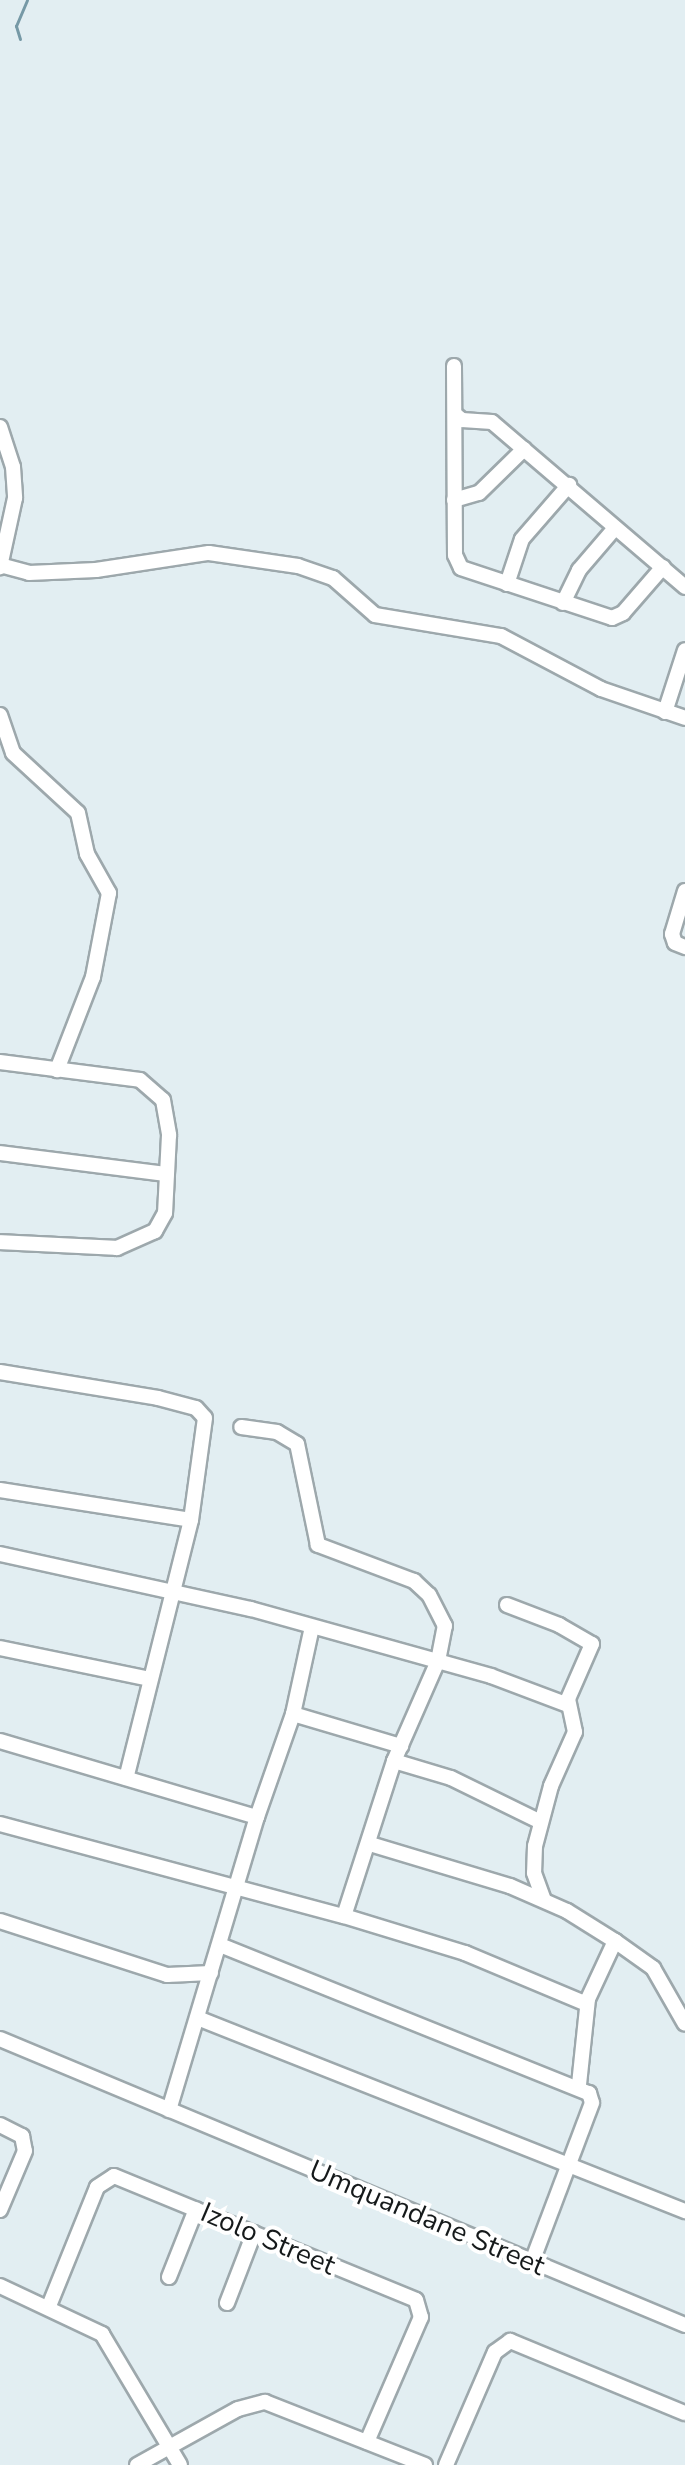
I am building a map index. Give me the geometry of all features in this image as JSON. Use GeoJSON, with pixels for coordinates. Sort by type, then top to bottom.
{"type":"FeatureCollection","features":[{"type":"Feature","properties":{"kind":"street"},"geometry":{"type":"LineString","coordinates":[[454,366],[457,563],[466,571],[617,617],[663,567]]}},
{"type":"Feature","properties":{"kind":"street"},"geometry":{"type":"LineString","coordinates":[[456,415],[462,420],[492,422],[685,587]]}},
{"type":"Feature","properties":{"kind":"street"},"geometry":{"type":"LineString","coordinates":[[0,427],[13,467],[15,498],[0,566],[29,573],[84,571],[209,553],[298,566],[333,578],[375,615],[501,636],[601,689],[685,718]]}},
{"type":"Feature","properties":{"kind":"street"},"geometry":{"type":"LineString","coordinates":[[454,500],[479,493],[524,449]]}},
{"type":"Feature","properties":{"kind":"street"},"geometry":{"type":"LineString","coordinates":[[507,584],[522,539],[569,485]]}},
{"type":"Feature","properties":{"kind":"street"},"geometry":{"type":"LineString","coordinates":[[563,603],[579,570],[615,528]]}},
{"type":"Feature","properties":{"kind":"street"},"geometry":{"type":"LineString","coordinates":[[665,712],[685,650]]}},
{"type":"Feature","properties":{"kind":"street"},"geometry":{"type":"LineString","coordinates":[[0,715],[3,750],[78,813],[87,854],[109,893],[93,977],[57,1070]]}},
{"type":"Feature","properties":{"kind":"street"},"geometry":{"type":"LineString","coordinates":[[685,891],[673,939],[685,947]]}},
{"type":"Feature","properties":{"kind":"street"},"geometry":{"type":"LineString","coordinates":[[0,1062],[140,1080],[157,1091],[168,1120],[167,1174],[159,1227],[130,1245],[0,1242]]}},
{"type":"Feature","properties":{"kind":"street"},"geometry":{"type":"LineString","coordinates":[[0,1153],[167,1174]]}},
{"type":"Feature","properties":{"kind":"street"},"geometry":{"type":"LineString","coordinates":[[0,1372],[117,1389],[202,1412],[207,1425],[175,1592],[126,1778]]}},
{"type":"Feature","properties":{"kind":"street"},"geometry":{"type":"LineString","coordinates":[[241,1427],[277,1432],[297,1444],[318,1545],[423,1588],[445,1626],[438,1661],[394,1761],[370,1844],[344,1916]]}},
{"type":"Feature","properties":{"kind":"street"},"geometry":{"type":"LineString","coordinates":[[0,1490],[191,1520]]}},
{"type":"Feature","properties":{"kind":"street"},"geometry":{"type":"LineString","coordinates":[[0,1554],[175,1592],[312,1627],[438,1661],[568,1705]]}},
{"type":"Feature","properties":{"kind":"street"},"geometry":{"type":"LineString","coordinates":[[507,1605],[559,1625],[592,1644],[568,1705],[575,1732],[541,1822],[534,1873],[544,1900]]}},
{"type":"Feature","properties":{"kind":"street"},"geometry":{"type":"LineString","coordinates":[[169,2110],[200,2019],[257,1817],[293,1714],[312,1627]]}},
{"type":"Feature","properties":{"kind":"street"},"geometry":{"type":"LineString","coordinates":[[0,1648],[150,1679]]}},
{"type":"Feature","properties":{"kind":"street"},"geometry":{"type":"LineString","coordinates":[[293,1714],[401,1746]]}},
{"type":"Feature","properties":{"kind":"street"},"geometry":{"type":"LineString","coordinates":[[0,1741],[257,1817]]}},
{"type":"Feature","properties":{"kind":"street"},"geometry":{"type":"LineString","coordinates":[[394,1761],[451,1778],[541,1822]]}},
{"type":"Feature","properties":{"kind":"street"},"geometry":{"type":"LineString","coordinates":[[0,1824],[237,1891],[344,1916],[465,1953],[587,2004]]}},
{"type":"Feature","properties":{"kind":"street"},"geometry":{"type":"LineString","coordinates":[[370,1844],[544,1900],[615,1941],[653,1968],[685,2024]]}},
{"type":"Feature","properties":{"kind":"street"},"geometry":{"type":"LineString","coordinates":[[0,1921],[167,1975],[211,1973]]}},
{"type":"Feature","properties":{"kind":"street"},"geometry":{"type":"LineString","coordinates":[[579,2085],[587,2004],[615,1941]]}},
{"type":"Feature","properties":{"kind":"street"},"geometry":{"type":"LineString","coordinates":[[220,1945],[497,2060],[579,2085],[592,2103],[532,2262]]}},
{"type":"Feature","properties":{"kind":"street"},"geometry":{"type":"LineString","coordinates":[[200,2019],[571,2163],[685,2211]]}},
{"type":"Feature","properties":{"kind":"street","name":"Umquandane Street"},"geometry":{"type":"LineString","coordinates":[[0,2039],[685,2325]]}},
{"type":"Feature","properties":{"kind":"street"},"geometry":{"type":"LineString","coordinates":[[0,2125],[22,2136],[25,2151],[0,2210]]}},
{"type":"Feature","properties":{"kind":"street","name":"Izolo Street"},"geometry":{"type":"LineString","coordinates":[[49,2306],[97,2187],[107,2177],[122,2178],[420,2303],[421,2317],[367,2442]]}},
{"type":"Feature","properties":{"kind":"street"},"geometry":{"type":"LineString","coordinates":[[169,2277],[196,2209]]}},
{"type":"Feature","properties":{"kind":"street"},"geometry":{"type":"LineString","coordinates":[[227,2303],[254,2233]]}},
{"type":"Feature","properties":{"kind":"street"},"geometry":{"type":"LineString","coordinates":[[0,2286],[49,2306],[108,2340],[180,2465]]}},
{"type":"Feature","properties":{"kind":"street"},"geometry":{"type":"LineString","coordinates":[[446,2465],[495,2352],[510,2341],[685,2413]]}},
{"type":"Feature","properties":{"kind":"street"},"geometry":{"type":"LineString","coordinates":[[137,2465],[238,2409],[265,2402],[367,2442],[405,2461],[425,2465]]}},
{"type":"Feature","properties":{"kind":"waterway"},"geometry":{"type":"LineString","coordinates":[[20,39],[16,26],[27,0]]}}]}
